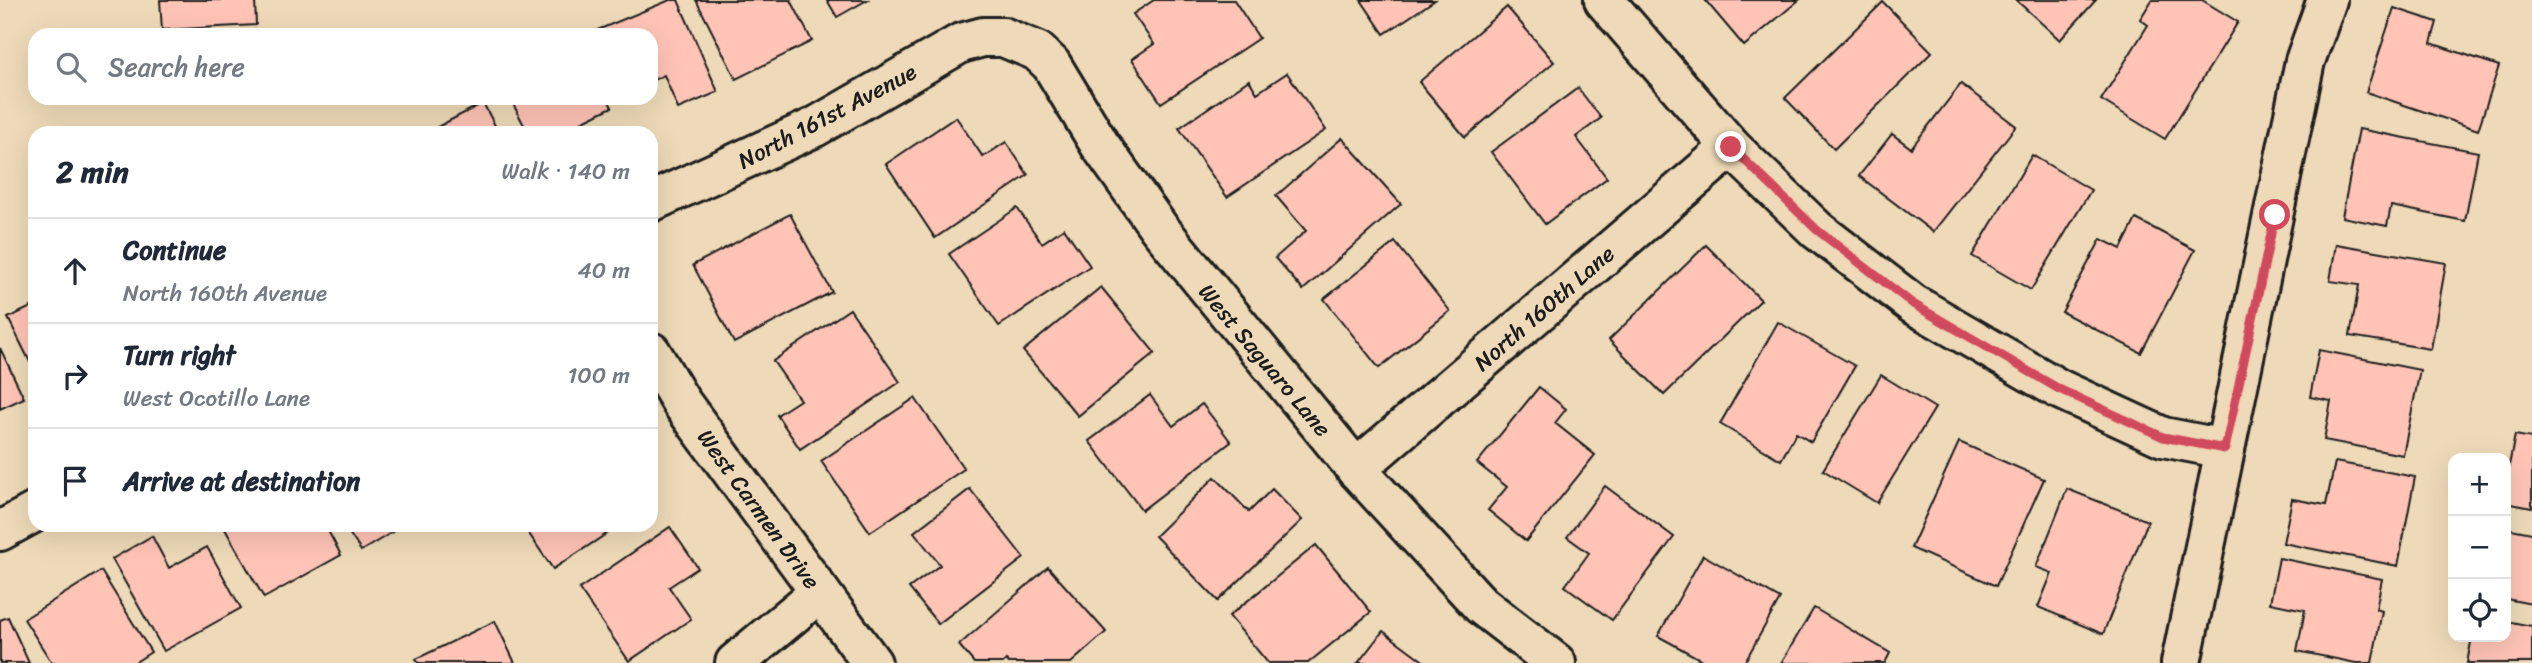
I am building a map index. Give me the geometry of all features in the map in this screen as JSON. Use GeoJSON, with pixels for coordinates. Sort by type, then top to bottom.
{"type":"FeatureCollection","features":[{"type":"Feature","properties":{"kind":"street"},"geometry":{"type":"LineString","coordinates":[[1604,0],[1731,147],[1817,230],[1913,304],[2059,389],[2163,437],[2225,449]]}},
{"type":"Feature","properties":{"kind":"street"},"geometry":{"type":"LineString","coordinates":[[2181,663],[2305,61],[2327,0]]}},
{"type":"Feature","properties":{"kind":"street","name":"North 161st Avenue"},"geometry":{"type":"LineString","coordinates":[[658,199],[815,127],[961,43],[983,37],[1003,37]]}},
{"type":"Feature","properties":{"kind":"street","name":"West Saguaro Lane"},"geometry":{"type":"LineString","coordinates":[[1003,37],[1037,51],[1051,64],[1100,145],[1158,228],[1356,469],[1481,605],[1556,663]]}},
{"type":"Feature","properties":{"kind":"street","name":"North 160th Lane"},"geometry":{"type":"LineString","coordinates":[[1356,469],[1731,147]]}},
{"type":"Feature","properties":{"kind":"street","name":"West Carmen Drive"},"geometry":{"type":"LineString","coordinates":[[658,364],[681,402],[872,663]]}},
{"type":"Feature","properties":{"kind":"street"},"geometry":{"type":"LineString","coordinates":[[0,531],[28,516]]}},
{"type":"Feature","properties":{"kind":"street"},"geometry":{"type":"LineString","coordinates":[[735,663],[820,592]]}},
{"type":"Feature","properties":{"kind":"building"},"geometry":{"type":"Polygon","coordinates":[[[160,0],[255,0],[256,25],[162,28],[160,0]]]}},
{"type":"Feature","properties":{"kind":"building"},"geometry":{"type":"Polygon","coordinates":[[[670,0],[678,0],[718,92],[678,109],[664,75],[658,78],[658,28],[602,28],[670,0]]]}},
{"type":"Feature","properties":{"kind":"building"},"geometry":{"type":"Polygon","coordinates":[[[696,0],[791,0],[812,41],[736,79],[696,0]]]}},
{"type":"Feature","properties":{"kind":"building"},"geometry":{"type":"Polygon","coordinates":[[[827,0],[867,0],[837,17],[827,0]]]}},
{"type":"Feature","properties":{"kind":"building"},"geometry":{"type":"Polygon","coordinates":[[[1154,0],[1234,0],[1259,38],[1161,103],[1132,59],[1154,44],[1133,14],[1154,0]]]}},
{"type":"Feature","properties":{"kind":"building"},"geometry":{"type":"Polygon","coordinates":[[[1361,0],[1435,0],[1384,34],[1361,0]]]}},
{"type":"Feature","properties":{"kind":"building"},"geometry":{"type":"Polygon","coordinates":[[[1705,0],[1799,0],[1744,46],[1705,0]]]}},
{"type":"Feature","properties":{"kind":"building"},"geometry":{"type":"Polygon","coordinates":[[[2016,0],[2096,0],[2060,40],[2016,0]]]}},
{"type":"Feature","properties":{"kind":"building"},"geometry":{"type":"Polygon","coordinates":[[[2152,0],[2202,0],[2238,22],[2165,139],[2101,100],[2148,25],[2140,19],[2152,0]]]}},
{"type":"Feature","properties":{"kind":"building"},"geometry":{"type":"Polygon","coordinates":[[[1883,2],[1932,52],[1834,149],[1785,98],[1883,2]]]}},
{"type":"Feature","properties":{"kind":"building"},"geometry":{"type":"Polygon","coordinates":[[[1507,7],[1554,62],[1465,137],[1419,82],[1507,7]]]}},
{"type":"Feature","properties":{"kind":"building"},"geometry":{"type":"Polygon","coordinates":[[[2394,8],[2437,22],[2431,43],[2499,66],[2478,130],[2366,92],[2394,8]]]}},
{"type":"Feature","properties":{"kind":"building"},"geometry":{"type":"Polygon","coordinates":[[[1287,73],[1326,130],[1227,197],[1179,128],[1249,80],[1257,93],[1287,73]]]}},
{"type":"Feature","properties":{"kind":"building"},"geometry":{"type":"Polygon","coordinates":[[[1961,84],[2016,126],[1933,232],[1859,176],[1892,134],[1911,148],[1961,84]]]}},
{"type":"Feature","properties":{"kind":"building"},"geometry":{"type":"Polygon","coordinates":[[[1578,88],[1601,118],[1576,137],[1607,178],[1545,224],[1491,152],[1578,88]]]}},
{"type":"Feature","properties":{"kind":"building"},"geometry":{"type":"Polygon","coordinates":[[[484,105],[495,126],[439,126],[484,105]]]}},
{"type":"Feature","properties":{"kind":"building"},"geometry":{"type":"Polygon","coordinates":[[[514,105],[612,107],[573,126],[524,126],[514,105]]]}},
{"type":"Feature","properties":{"kind":"building"},"geometry":{"type":"Polygon","coordinates":[[[956,117],[983,157],[1006,142],[1028,175],[935,238],[886,164],[956,117]]]}},
{"type":"Feature","properties":{"kind":"building"},"geometry":{"type":"Polygon","coordinates":[[[2359,129],[2478,152],[2465,221],[2391,206],[2387,226],[2342,217],[2359,129]]]}},
{"type":"Feature","properties":{"kind":"building"},"geometry":{"type":"Polygon","coordinates":[[[1342,138],[1401,204],[1303,290],[1275,258],[1306,231],[1276,196],[1342,138]]]}},
{"type":"Feature","properties":{"kind":"building"},"geometry":{"type":"Polygon","coordinates":[[[2032,155],[2091,190],[2031,290],[1972,256],[2032,155]]]}},
{"type":"Feature","properties":{"kind":"building"},"geometry":{"type":"Polygon","coordinates":[[[1017,208],[1042,243],[1064,228],[1090,266],[999,326],[949,254],[1017,208]]]}},
{"type":"Feature","properties":{"kind":"building"},"geometry":{"type":"Polygon","coordinates":[[[790,214],[832,292],[734,343],[693,265],[790,214]]]}},
{"type":"Feature","properties":{"kind":"building"},"geometry":{"type":"Polygon","coordinates":[[[2136,219],[2195,250],[2141,353],[2062,312],[2101,239],[2121,249],[2136,219]]]}},
{"type":"Feature","properties":{"kind":"building"},"geometry":{"type":"Polygon","coordinates":[[[1395,242],[1450,311],[1379,368],[1324,299],[1395,242]]]}},
{"type":"Feature","properties":{"kind":"building"},"geometry":{"type":"Polygon","coordinates":[[[2336,244],[2446,263],[2431,349],[2350,336],[2359,285],[2330,281],[2336,244]]]}},
{"type":"Feature","properties":{"kind":"building"},"geometry":{"type":"Polygon","coordinates":[[[1706,245],[1761,300],[1664,395],[1609,340],[1706,245]]]}},
{"type":"Feature","properties":{"kind":"building"},"geometry":{"type":"Polygon","coordinates":[[[1101,287],[1155,353],[1078,416],[1023,351],[1101,287]]]}},
{"type":"Feature","properties":{"kind":"building"},"geometry":{"type":"Polygon","coordinates":[[[28,308],[28,358],[8,318],[28,308]]]}},
{"type":"Feature","properties":{"kind":"building"},"geometry":{"type":"Polygon","coordinates":[[[850,309],[900,382],[800,449],[777,415],[800,400],[773,361],[850,309]]]}},
{"type":"Feature","properties":{"kind":"building"},"geometry":{"type":"Polygon","coordinates":[[[1778,322],[1855,366],[1811,442],[1796,433],[1781,460],[1720,424],[1778,322]]]}},
{"type":"Feature","properties":{"kind":"building"},"geometry":{"type":"Polygon","coordinates":[[[0,348],[24,398],[0,409],[0,348]]]}},
{"type":"Feature","properties":{"kind":"building"},"geometry":{"type":"Polygon","coordinates":[[[2319,350],[2420,370],[2403,455],[2324,440],[2331,401],[2310,397],[2319,350]]]}},
{"type":"Feature","properties":{"kind":"building"},"geometry":{"type":"Polygon","coordinates":[[[1881,375],[1935,408],[1877,503],[1823,470],[1881,375]]]}},
{"type":"Feature","properties":{"kind":"building"},"geometry":{"type":"Polygon","coordinates":[[[1539,387],[1566,409],[1555,423],[1595,455],[1526,541],[1488,510],[1507,487],[1477,463],[1539,387]]]}},
{"type":"Feature","properties":{"kind":"building"},"geometry":{"type":"Polygon","coordinates":[[[1150,395],[1173,426],[1202,404],[1231,442],[1142,510],[1089,441],[1150,395]]]}},
{"type":"Feature","properties":{"kind":"building"},"geometry":{"type":"Polygon","coordinates":[[[915,398],[964,469],[870,532],[821,461],[915,398]]]}},
{"type":"Feature","properties":{"kind":"building"},"geometry":{"type":"Polygon","coordinates":[[[2515,435],[2532,438],[2532,508],[2511,504],[2511,455],[2515,435]]]}},
{"type":"Feature","properties":{"kind":"building"},"geometry":{"type":"Polygon","coordinates":[[[1959,442],[2044,479],[1996,586],[1911,548],[1959,442]]]}},
{"type":"Feature","properties":{"kind":"building"},"geometry":{"type":"Polygon","coordinates":[[[2335,462],[2415,477],[2398,566],[2283,543],[2292,499],[2326,505],[2335,462]]]}},
{"type":"Feature","properties":{"kind":"building"},"geometry":{"type":"Polygon","coordinates":[[[1215,477],[1249,512],[1272,489],[1302,520],[1218,601],[1155,536],[1215,477]]]}},
{"type":"Feature","properties":{"kind":"building"},"geometry":{"type":"Polygon","coordinates":[[[1605,486],[1674,537],[1612,620],[1565,586],[1589,553],[1567,537],[1605,486]]]}},
{"type":"Feature","properties":{"kind":"building"},"geometry":{"type":"Polygon","coordinates":[[[970,489],[1024,558],[938,624],[909,588],[940,565],[914,532],[970,489]]]}},
{"type":"Feature","properties":{"kind":"building"},"geometry":{"type":"Polygon","coordinates":[[[2067,489],[2148,521],[2103,634],[2038,607],[2052,573],[2036,567],[2067,489]]]}},
{"type":"Feature","properties":{"kind":"building"},"geometry":{"type":"Polygon","coordinates":[[[670,527],[698,568],[669,587],[691,619],[629,661],[579,589],[670,527]]]}},
{"type":"Feature","properties":{"kind":"building"},"geometry":{"type":"Polygon","coordinates":[[[2511,529],[2532,533],[2532,604],[2511,600],[2511,529]]]}},
{"type":"Feature","properties":{"kind":"building"},"geometry":{"type":"Polygon","coordinates":[[[227,532],[329,532],[341,555],[264,598],[227,532]]]}},
{"type":"Feature","properties":{"kind":"building"},"geometry":{"type":"Polygon","coordinates":[[[349,532],[392,532],[361,551],[349,532]]]}},
{"type":"Feature","properties":{"kind":"building"},"geometry":{"type":"Polygon","coordinates":[[[528,532],[609,532],[553,569],[528,532]]]}},
{"type":"Feature","properties":{"kind":"building"},"geometry":{"type":"Polygon","coordinates":[[[152,536],[169,568],[207,547],[241,608],[164,651],[112,559],[152,536]]]}},
{"type":"Feature","properties":{"kind":"building"},"geometry":{"type":"Polygon","coordinates":[[[1316,545],[1371,612],[1308,663],[1268,663],[1229,616],[1316,545]]]}},
{"type":"Feature","properties":{"kind":"building"},"geometry":{"type":"Polygon","coordinates":[[[1703,555],[1780,599],[1744,663],[1707,663],[1658,636],[1703,555]]]}},
{"type":"Feature","properties":{"kind":"building"},"geometry":{"type":"Polygon","coordinates":[[[2279,558],[2382,579],[2376,609],[2382,611],[2372,663],[2356,663],[2297,651],[2305,610],[2270,603],[2279,558]]]}},
{"type":"Feature","properties":{"kind":"building"},"geometry":{"type":"Polygon","coordinates":[[[1048,567],[1106,632],[1071,663],[1009,663],[1006,660],[1003,663],[974,663],[959,645],[1048,567]]]}},
{"type":"Feature","properties":{"kind":"building"},"geometry":{"type":"Polygon","coordinates":[[[101,571],[151,652],[134,663],[52,663],[24,619],[101,571]]]}},
{"type":"Feature","properties":{"kind":"building"},"geometry":{"type":"Polygon","coordinates":[[[1814,608],[1890,653],[1885,663],[1781,663],[1814,608]]]}},
{"type":"Feature","properties":{"kind":"building"},"geometry":{"type":"Polygon","coordinates":[[[8,617],[29,663],[0,663],[0,620],[8,617]]]}},
{"type":"Feature","properties":{"kind":"building"},"geometry":{"type":"Polygon","coordinates":[[[495,621],[515,663],[418,663],[416,659],[495,621]]]}},
{"type":"Feature","properties":{"kind":"building"},"geometry":{"type":"Polygon","coordinates":[[[2511,622],[2532,626],[2532,663],[2467,663],[2471,642],[2511,642],[2511,622]]]}},
{"type":"Feature","properties":{"kind":"building"},"geometry":{"type":"Polygon","coordinates":[[[1383,631],[1426,663],[1358,663],[1383,631]]]}},
{"type":"Feature","properties":{"kind":"route"},"geometry":{"type":"LineString","coordinates":[[1731,147],[1817,230],[1913,304],[2059,389],[2163,437],[2225,449],[2275,215]]}}]}
